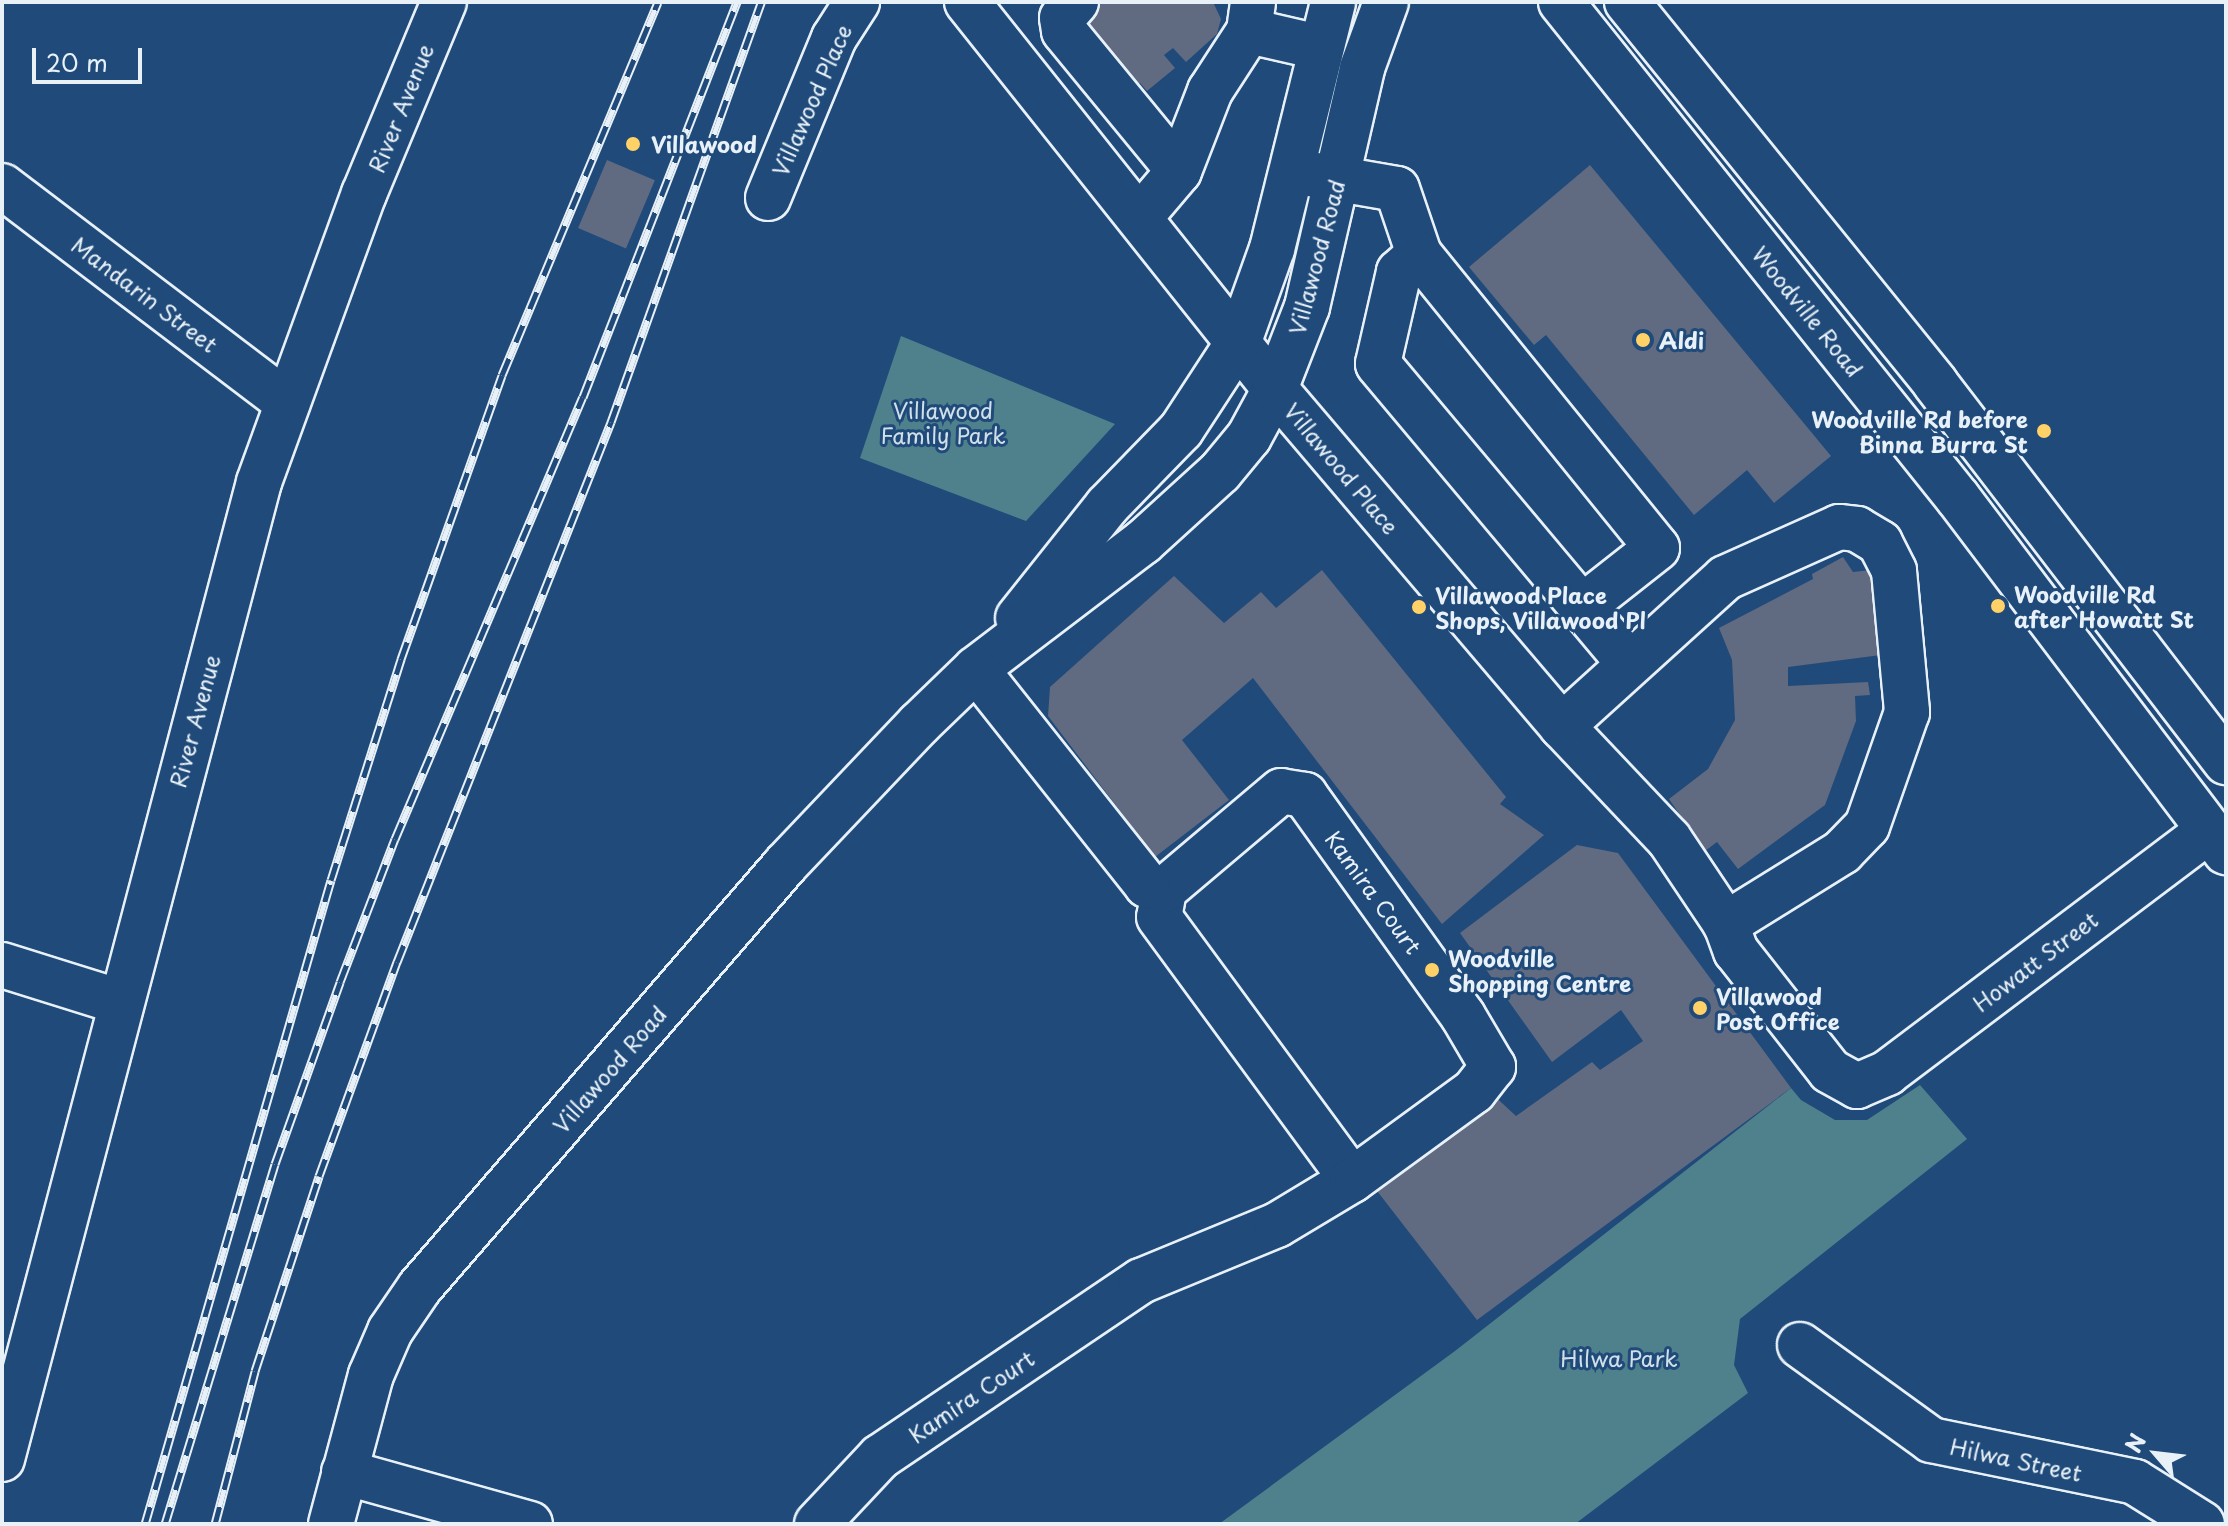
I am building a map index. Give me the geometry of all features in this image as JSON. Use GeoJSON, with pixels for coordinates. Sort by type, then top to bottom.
{"type":"FeatureCollection","features":[{"type":"Feature","properties":{"kind":"street","name":"River Avenue"},"geometry":{"type":"LineString","coordinates":[[2,1459],[234,567],[287,402],[444,2]]}},
{"type":"Feature","properties":{"kind":"street","name":"Villawood Place"},"geometry":{"type":"LineString","coordinates":[[768,198],[834,38],[857,2]]}},
{"type":"Feature","properties":{"kind":"street","name":"Villawood Place"},"geometry":{"type":"LineString","coordinates":[[967,2],[1275,389],[1562,726],[1669,839],[1726,924],[1736,951],[1830,1071],[1857,1086]]}},
{"type":"Feature","properties":{"kind":"street"},"geometry":{"type":"LineString","coordinates":[[1076,2],[1062,18],[1064,31],[1179,171]]}},
{"type":"Feature","properties":{"kind":"street","name":"Villawood Road"},"geometry":{"type":"LineString","coordinates":[[331,1524],[371,1375],[390,1331],[420,1287],[786,864],[976,669],[1107,506],[1181,430],[1239,341],[1272,249],[1319,47],[1333,2]]}},
{"type":"Feature","properties":{"kind":"street","name":"Villawood Road"},"geometry":{"type":"LineString","coordinates":[[976,669],[1143,542],[1220,472],[1249,437],[1275,389],[1307,307],[1362,68],[1386,2]]}},
{"type":"Feature","properties":{"kind":"street","name":"Woodville Road"},"geometry":{"type":"LineString","coordinates":[[1561,2],[1958,498],[2220,832]]}},
{"type":"Feature","properties":{"kind":"street"},"geometry":{"type":"LineString","coordinates":[[1627,2],[1935,383],[2226,762]]}},
{"type":"Feature","properties":{"kind":"street"},"geometry":{"type":"LineString","coordinates":[[1140,217],[1179,171],[1210,91],[1251,16],[1319,47]]}},
{"type":"Feature","properties":{"kind":"street"},"geometry":{"type":"LineString","coordinates":[[1291,170],[1338,181],[1397,189],[1419,254],[1657,548],[1582,607]]}},
{"type":"Feature","properties":{"kind":"street","name":"Mandarin Street"},"geometry":{"type":"LineString","coordinates":[[2,186],[287,402]]}},
{"type":"Feature","properties":{"kind":"street"},"geometry":{"type":"LineString","coordinates":[[1419,254],[1399,272],[1378,364],[1629,663]]}},
{"type":"Feature","properties":{"kind":"street"},"geometry":{"type":"LineString","coordinates":[[1562,726],[1725,578],[1839,527],[1857,529],[1880,543],[1894,571],[1907,712],[1867,826],[1842,852],[1726,924]]}},
{"type":"Feature","properties":{"kind":"street"},"geometry":{"type":"LineString","coordinates":[[976,669],[1147,885],[1164,890],[1159,917],[1352,1180]]}},
{"type":"Feature","properties":{"kind":"street","name":"Kamira Court"},"geometry":{"type":"LineString","coordinates":[[817,1524],[880,1457],[1141,1281],[1277,1225],[1352,1180],[1474,1091],[1493,1067],[1489,1054],[1305,795],[1281,791],[1164,890]]}},
{"type":"Feature","properties":{"kind":"street","name":"Howatt Street"},"geometry":{"type":"LineString","coordinates":[[1857,1086],[1887,1073],[2220,832]]}},
{"type":"Feature","properties":{"kind":"street"},"geometry":{"type":"LineString","coordinates":[[2,965],[120,1002]]}},
{"type":"Feature","properties":{"kind":"street","name":"Hilwa Street"},"geometry":{"type":"LineString","coordinates":[[1800,1345],[1931,1440],[2135,1482],[2202,1524]]}},
{"type":"Feature","properties":{"kind":"street"},"geometry":{"type":"LineString","coordinates":[[344,1472],[530,1524]]}},
{"type":"Feature","properties":{"kind":"green space","name":"Villawood Family Park"},"geometry":{"type":"Polygon","coordinates":[[[901,336],[1115,424],[1026,521],[860,458],[901,336]]]}},
{"type":"Feature","properties":{"kind":"green space","name":"Hilwa Park"},"geometry":{"type":"Polygon","coordinates":[[[1920,1085],[1967,1139],[1740,1319],[1734,1365],[1748,1393],[1575,1524],[1219,1524],[1455,1351],[1791,1088],[1801,1100],[1835,1120],[1867,1120],[1920,1085]]]}},
{"type":"Feature","properties":{"kind":"building"},"geometry":{"type":"Polygon","coordinates":[[[1086,2],[1213,2],[1221,19],[1217,34],[1186,62],[1173,48],[1164,55],[1175,68],[1147,91],[1140,83],[1107,108],[1077,25],[1086,2]]]}},
{"type":"Feature","properties":{"kind":"building"},"geometry":{"type":"Polygon","coordinates":[[[607,160],[655,180],[626,248],[578,228],[607,160]]]}},
{"type":"Feature","properties":{"kind":"building","name":"Aldi"},"geometry":{"type":"Polygon","coordinates":[[[1590,165],[1831,456],[1774,503],[1747,470],[1694,515],[1546,335],[1534,345],[1469,267],[1590,165]]]}},
{"type":"Feature","properties":{"kind":"building"},"geometry":{"type":"Polygon","coordinates":[[[1843,557],[1853,572],[1871,570],[1881,655],[1788,667],[1788,686],[1868,682],[1870,695],[1855,696],[1856,721],[1825,805],[1738,869],[1717,842],[1705,851],[1669,799],[1708,769],[1735,720],[1732,660],[1719,628],[1813,579],[1812,574],[1843,557]]]}},
{"type":"Feature","properties":{"kind":"building"},"geometry":{"type":"Polygon","coordinates":[[[1322,570],[1506,797],[1500,804],[1544,835],[1442,924],[1253,678],[1182,740],[1229,800],[1155,857],[1048,716],[1050,687],[1174,576],[1224,623],[1261,592],[1276,608],[1322,570]]]}},
{"type":"Feature","properties":{"kind":"building"},"geometry":{"type":"Polygon","coordinates":[[[1577,845],[1618,853],[1791,1088],[1477,1320],[1367,1178],[1488,1090],[1516,1116],[1592,1062],[1600,1070],[1643,1041],[1621,1010],[1552,1062],[1460,933],[1577,845]]]}},
{"type":"Feature","properties":{"kind":"railway"},"geometry":{"type":"LineString","coordinates":[[145,1524],[331,880],[401,659],[502,375],[658,2]]}},
{"type":"Feature","properties":{"kind":"railway"},"geometry":{"type":"LineString","coordinates":[[165,1524],[275,1164],[340,982],[395,839],[583,397],[737,2]]}},
{"type":"Feature","properties":{"kind":"railway"},"geometry":{"type":"LineString","coordinates":[[215,1524],[255,1371],[319,1176],[397,962],[611,422],[761,2]]}},
{"type":"Feature","properties":{"kind":"place","name":"Villawood"},"geometry":{"type":"Point","coordinates":[633,144]}},
{"type":"Feature","properties":{"kind":"place","name":"Aldi"},"geometry":{"type":"Point","coordinates":[1643,340]}},
{"type":"Feature","properties":{"kind":"place","name":"Woodville Rd before Binna Burra St"},"geometry":{"type":"Point","coordinates":[2044,431]}},
{"type":"Feature","properties":{"kind":"place","name":"Woodville Rd after Howatt St"},"geometry":{"type":"Point","coordinates":[1998,606]}},
{"type":"Feature","properties":{"kind":"place","name":"Villawood Place Shops, Villawood Pl"},"geometry":{"type":"Point","coordinates":[1419,607]}},
{"type":"Feature","properties":{"kind":"place","name":"Woodville Shopping Centre"},"geometry":{"type":"Point","coordinates":[1432,970]}},
{"type":"Feature","properties":{"kind":"place","name":"Villawood Post Office"},"geometry":{"type":"Point","coordinates":[1700,1008]}}]}
